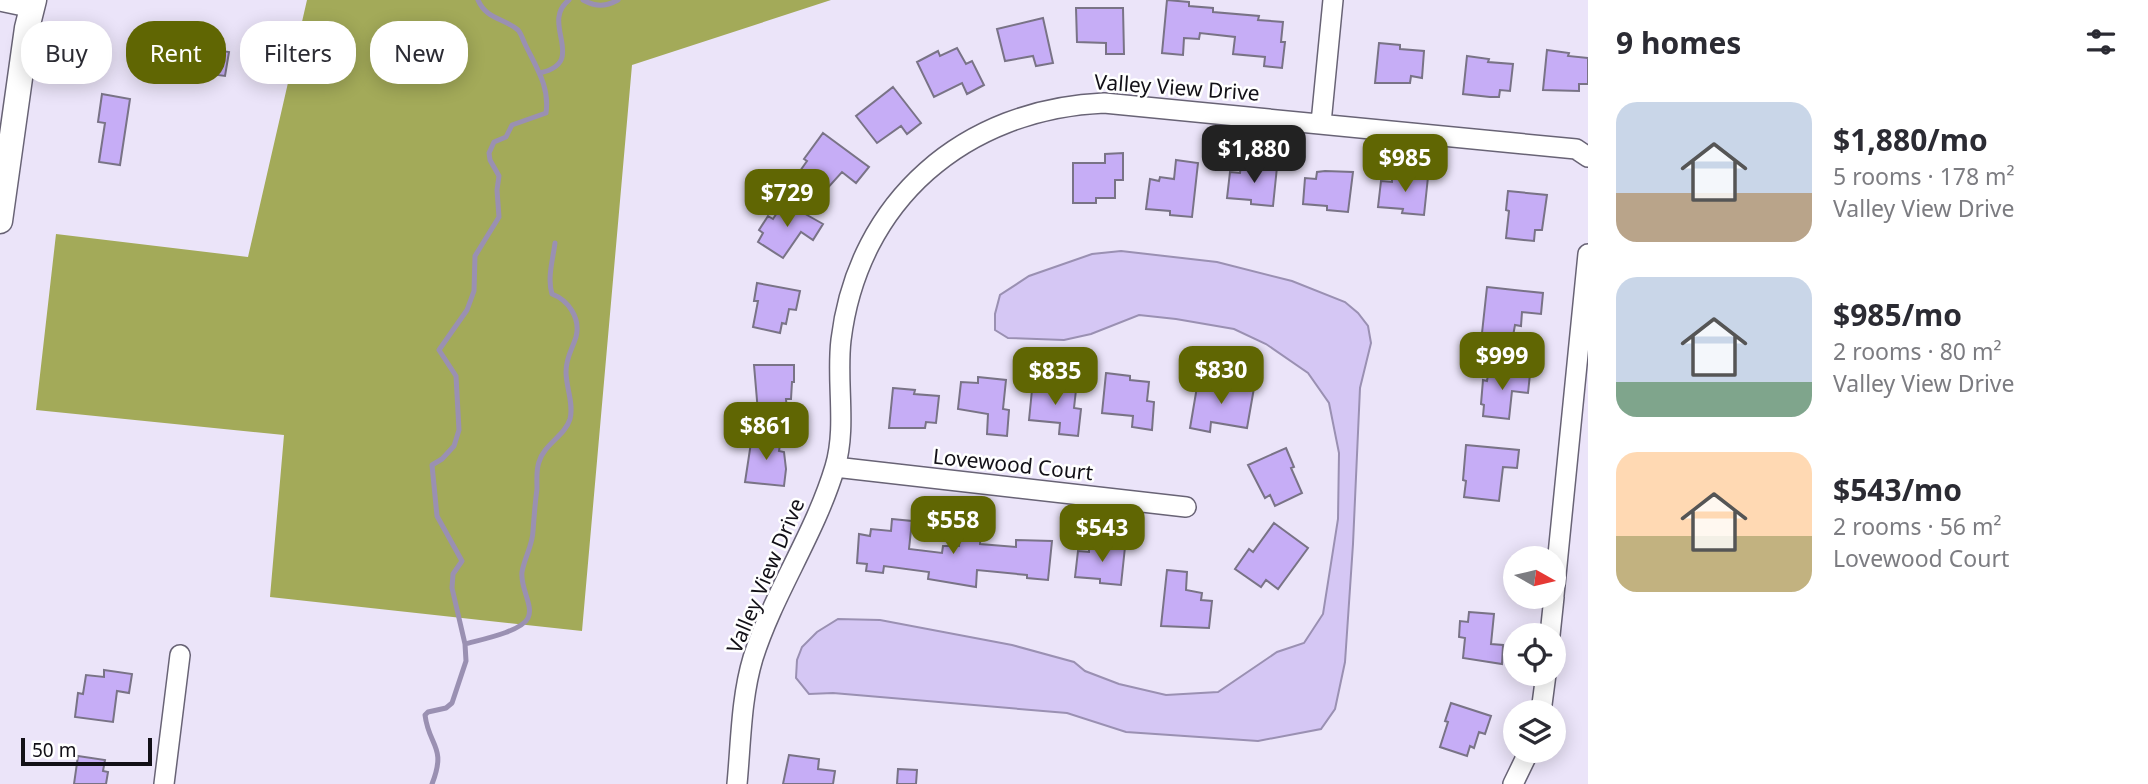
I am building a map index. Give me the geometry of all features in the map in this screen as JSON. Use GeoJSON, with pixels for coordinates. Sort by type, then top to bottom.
{"type":"FeatureCollection","features":[{"type":"Feature","properties":{"kind":"main road"},"geometry":{"type":"LineString","coordinates":[[0,220],[27,28],[33,4]]}},
{"type":"Feature","properties":{"kind":"street"},"geometry":{"type":"LineString","coordinates":[[1321,123],[1333,0]]}},
{"type":"Feature","properties":{"kind":"street"},"geometry":{"type":"LineString","coordinates":[[0,1],[33,4]]}},
{"type":"Feature","properties":{"kind":"street","name":"Valley View Drive"},"geometry":{"type":"LineString","coordinates":[[737,784],[745,698],[753,658],[765,625],[821,506],[835,467],[839,443],[841,341],[855,278],[869,246],[887,217],[922,176],[950,152],[978,134],[1012,119],[1045,109],[1082,104],[1126,104],[1576,149],[1588,157]]}},
{"type":"Feature","properties":{"kind":"street"},"geometry":{"type":"LineString","coordinates":[[1557,147],[1588,135]]}},
{"type":"Feature","properties":{"kind":"street"},"geometry":{"type":"LineString","coordinates":[[1559,546],[1588,254]]}},
{"type":"Feature","properties":{"kind":"street","name":"Lovewood Court"},"geometry":{"type":"LineString","coordinates":[[835,467],[1186,507]]}},
{"type":"Feature","properties":{"kind":"street"},"geometry":{"type":"LineString","coordinates":[[164,784],[180,655]]}},
{"type":"Feature","properties":{"kind":"street"},"geometry":{"type":"LineString","coordinates":[[1513,784],[1523,763]]}},
{"type":"Feature","properties":{"kind":"green space"},"geometry":{"type":"Polygon","coordinates":[[[307,0],[831,0],[632,65],[582,631],[270,597],[284,435],[36,410],[56,234],[248,257],[288,84],[356,84],[356,21],[302,21],[307,0]]]}},
{"type":"Feature","properties":{"kind":"shaded area"},"geometry":{"type":"Polygon","coordinates":[[[1121,251],[1217,262],[1292,281],[1345,302],[1368,326],[1371,343],[1360,388],[1345,662],[1335,709],[1321,729],[1258,741],[1126,732],[1067,713],[833,693],[809,694],[796,678],[797,660],[802,647],[817,632],[838,619],[880,620],[1012,645],[1074,662],[1085,671],[1119,684],[1166,695],[1218,692],[1277,652],[1304,643],[1323,614],[1338,519],[1339,453],[1329,403],[1308,373],[1266,344],[1234,329],[1176,319],[1139,315],[1091,334],[1064,340],[1008,338],[995,330],[995,314],[1000,295],[1029,276],[1092,254],[1121,251]]]}},
{"type":"Feature","properties":{"kind":"building"},"geometry":{"type":"Polygon","coordinates":[[[1167,0],[1189,2],[1189,6],[1213,8],[1213,12],[1259,16],[1258,20],[1283,22],[1281,42],[1285,42],[1282,68],[1264,66],[1265,57],[1233,54],[1235,37],[1200,33],[1199,39],[1184,38],[1183,55],[1162,53],[1167,0]]]}},
{"type":"Feature","properties":{"kind":"building"},"geometry":{"type":"Polygon","coordinates":[[[1076,8],[1123,8],[1124,54],[1106,54],[1106,43],[1077,42],[1076,8]]]}},
{"type":"Feature","properties":{"kind":"building"},"geometry":{"type":"Polygon","coordinates":[[[1043,18],[1053,63],[1036,66],[1033,56],[1005,61],[997,29],[1043,18]]]}},
{"type":"Feature","properties":{"kind":"building"},"geometry":{"type":"Polygon","coordinates":[[[1379,43],[1400,45],[1400,49],[1424,51],[1422,78],[1411,76],[1410,83],[1375,83],[1379,43]]]}},
{"type":"Feature","properties":{"kind":"building"},"geometry":{"type":"Polygon","coordinates":[[[957,48],[966,64],[972,61],[984,85],[967,94],[962,83],[934,97],[917,62],[938,51],[940,56],[957,48]]]}},
{"type":"Feature","properties":{"kind":"building"},"geometry":{"type":"Polygon","coordinates":[[[1547,50],[1588,58],[1588,84],[1579,84],[1579,91],[1543,90],[1547,50]]]}},
{"type":"Feature","properties":{"kind":"building"},"geometry":{"type":"Polygon","coordinates":[[[1467,56],[1489,59],[1488,62],[1513,64],[1510,91],[1500,90],[1499,97],[1463,94],[1467,56]]]}},
{"type":"Feature","properties":{"kind":"building"},"geometry":{"type":"Polygon","coordinates":[[[893,87],[921,123],[907,134],[901,126],[877,143],[856,116],[893,87]]]}},
{"type":"Feature","properties":{"kind":"building"},"geometry":{"type":"Polygon","coordinates":[[[102,94],[130,99],[120,165],[99,162],[105,123],[98,122],[102,94]]]}},
{"type":"Feature","properties":{"kind":"building"},"geometry":{"type":"Polygon","coordinates":[[[823,133],[869,167],[856,183],[842,172],[825,191],[800,171],[807,161],[804,159],[823,133]]]}},
{"type":"Feature","properties":{"kind":"building"},"geometry":{"type":"Polygon","coordinates":[[[1123,153],[1123,180],[1115,180],[1115,198],[1096,198],[1096,203],[1073,203],[1073,163],[1105,163],[1105,154],[1123,153]]]}},
{"type":"Feature","properties":{"kind":"building"},"geometry":{"type":"Polygon","coordinates":[[[1176,160],[1198,163],[1192,217],[1170,215],[1170,211],[1146,209],[1150,179],[1174,179],[1176,160]]]}},
{"type":"Feature","properties":{"kind":"building"},"geometry":{"type":"Polygon","coordinates":[[[1241,166],[1277,167],[1273,206],[1251,204],[1251,200],[1227,198],[1230,172],[1240,173],[1241,166]]]}},
{"type":"Feature","properties":{"kind":"building"},"geometry":{"type":"Polygon","coordinates":[[[1317,172],[1353,172],[1348,212],[1327,210],[1327,206],[1303,204],[1305,178],[1316,179],[1317,172]]]}},
{"type":"Feature","properties":{"kind":"building"},"geometry":{"type":"Polygon","coordinates":[[[1392,175],[1428,177],[1424,215],[1402,213],[1403,209],[1378,207],[1381,181],[1392,182],[1392,175]]]}},
{"type":"Feature","properties":{"kind":"building"},"geometry":{"type":"Polygon","coordinates":[[[1508,191],[1547,195],[1542,230],[1535,230],[1534,241],[1506,238],[1508,191]]]}},
{"type":"Feature","properties":{"kind":"building"},"geometry":{"type":"Polygon","coordinates":[[[784,202],[823,224],[813,240],[801,232],[783,258],[758,242],[763,233],[759,230],[768,216],[773,219],[784,202]]]}},
{"type":"Feature","properties":{"kind":"building"},"geometry":{"type":"Polygon","coordinates":[[[757,283],[800,291],[796,310],[789,309],[786,324],[782,323],[780,333],[753,327],[758,301],[754,301],[757,283]]]}},
{"type":"Feature","properties":{"kind":"building"},"geometry":{"type":"Polygon","coordinates":[[[1487,287],[1543,293],[1541,314],[1522,312],[1521,326],[1515,325],[1513,336],[1482,333],[1487,287]]]}},
{"type":"Feature","properties":{"kind":"building"},"geometry":{"type":"Polygon","coordinates":[[[754,365],[794,365],[791,399],[786,399],[787,411],[758,412],[754,365]]]}},
{"type":"Feature","properties":{"kind":"building"},"geometry":{"type":"Polygon","coordinates":[[[1489,369],[1530,374],[1528,393],[1512,391],[1509,419],[1483,416],[1483,380],[1487,381],[1489,369]]]}},
{"type":"Feature","properties":{"kind":"building"},"geometry":{"type":"Polygon","coordinates":[[[1106,373],[1149,382],[1147,401],[1154,402],[1152,430],[1132,427],[1133,416],[1102,413],[1106,373]]]}},
{"type":"Feature","properties":{"kind":"building"},"geometry":{"type":"Polygon","coordinates":[[[978,377],[1006,380],[1003,409],[1009,410],[1007,436],[987,434],[988,414],[958,409],[961,382],[978,383],[978,377]]]}},
{"type":"Feature","properties":{"kind":"building"},"geometry":{"type":"Polygon","coordinates":[[[1033,380],[1057,383],[1057,388],[1076,390],[1074,408],[1081,409],[1078,436],[1059,434],[1060,423],[1029,420],[1033,380]]]}},
{"type":"Feature","properties":{"kind":"building"},"geometry":{"type":"Polygon","coordinates":[[[1198,381],[1235,388],[1236,384],[1254,388],[1247,428],[1211,422],[1210,432],[1190,428],[1198,381]]]}},
{"type":"Feature","properties":{"kind":"building"},"geometry":{"type":"Polygon","coordinates":[[[893,388],[915,390],[914,394],[939,396],[936,423],[926,422],[925,428],[889,428],[893,388]]]}},
{"type":"Feature","properties":{"kind":"building"},"geometry":{"type":"Polygon","coordinates":[[[752,436],[781,439],[779,451],[784,452],[786,469],[784,486],[745,482],[752,436]]]}},
{"type":"Feature","properties":{"kind":"building"},"geometry":{"type":"Polygon","coordinates":[[[1466,445],[1519,450],[1517,468],[1503,467],[1499,501],[1464,497],[1466,445]]]}},
{"type":"Feature","properties":{"kind":"building"},"geometry":{"type":"Polygon","coordinates":[[[1286,448],[1302,493],[1275,506],[1270,495],[1265,498],[1248,465],[1286,448]]]}},
{"type":"Feature","properties":{"kind":"building"},"geometry":{"type":"Polygon","coordinates":[[[892,519],[912,521],[909,549],[942,553],[943,546],[959,546],[961,529],[981,531],[980,544],[1016,547],[1016,540],[1052,541],[1048,580],[977,570],[976,587],[928,579],[929,572],[884,566],[883,573],[866,571],[867,564],[857,563],[859,534],[870,536],[871,529],[891,531],[892,519]]]}},
{"type":"Feature","properties":{"kind":"building"},"geometry":{"type":"Polygon","coordinates":[[[1274,523],[1308,548],[1278,589],[1266,580],[1261,587],[1235,569],[1249,549],[1253,552],[1274,523]]]}},
{"type":"Feature","properties":{"kind":"building"},"geometry":{"type":"Polygon","coordinates":[[[1089,545],[1125,547],[1121,585],[1100,583],[1100,579],[1075,577],[1078,551],[1089,552],[1089,545]]]}},
{"type":"Feature","properties":{"kind":"building"},"geometry":{"type":"Polygon","coordinates":[[[1167,570],[1187,572],[1186,590],[1202,593],[1201,600],[1212,601],[1209,628],[1161,626],[1167,570]]]}},
{"type":"Feature","properties":{"kind":"building"},"geometry":{"type":"Polygon","coordinates":[[[1469,612],[1494,614],[1491,644],[1503,645],[1502,664],[1463,658],[1465,638],[1459,637],[1460,621],[1468,622],[1469,612]]]}},
{"type":"Feature","properties":{"kind":"building"},"geometry":{"type":"Polygon","coordinates":[[[104,670],[132,674],[129,693],[117,691],[113,722],[75,717],[78,693],[83,694],[86,675],[104,677],[104,670]]]}},
{"type":"Feature","properties":{"kind":"building"},"geometry":{"type":"Polygon","coordinates":[[[1451,703],[1491,716],[1485,734],[1479,732],[1474,748],[1470,746],[1467,756],[1440,747],[1451,703]]]}},
{"type":"Feature","properties":{"kind":"building"},"geometry":{"type":"Polygon","coordinates":[[[789,755],[819,759],[818,769],[835,771],[833,784],[783,784],[789,755]]]}},
{"type":"Feature","properties":{"kind":"building"},"geometry":{"type":"Polygon","coordinates":[[[78,756],[105,760],[103,771],[108,772],[106,784],[74,784],[78,756]]]}},
{"type":"Feature","properties":{"kind":"building"},"geometry":{"type":"Polygon","coordinates":[[[898,769],[917,770],[916,784],[897,784],[898,769]]]}},
{"type":"Feature","properties":{"kind":"waterway"},"geometry":{"type":"LineString","coordinates":[[432,784],[438,762],[425,715],[446,708],[452,703],[466,661],[465,644],[452,588],[453,574],[462,561],[437,516],[432,465],[454,446],[459,430],[456,376],[439,350],[467,310],[474,291],[475,256],[499,217],[499,176],[489,153],[494,142],[506,137],[512,125],[546,113],[547,104],[541,77],[519,31],[486,11],[478,0]]}},
{"type":"Feature","properties":{"kind":"waterway"},"geometry":{"type":"LineString","coordinates":[[540,73],[554,68],[561,60],[563,51],[559,20],[561,9],[569,0]]}},
{"type":"Feature","properties":{"kind":"waterway"},"geometry":{"type":"LineString","coordinates":[[583,0],[600,5],[618,0]]}},
{"type":"Feature","properties":{"kind":"waterway"},"geometry":{"type":"LineString","coordinates":[[465,644],[499,635],[524,623],[528,618],[522,572],[533,536],[537,468],[545,450],[564,430],[570,419],[566,367],[577,330],[575,317],[568,305],[552,294],[550,275],[555,243]]}}]}
